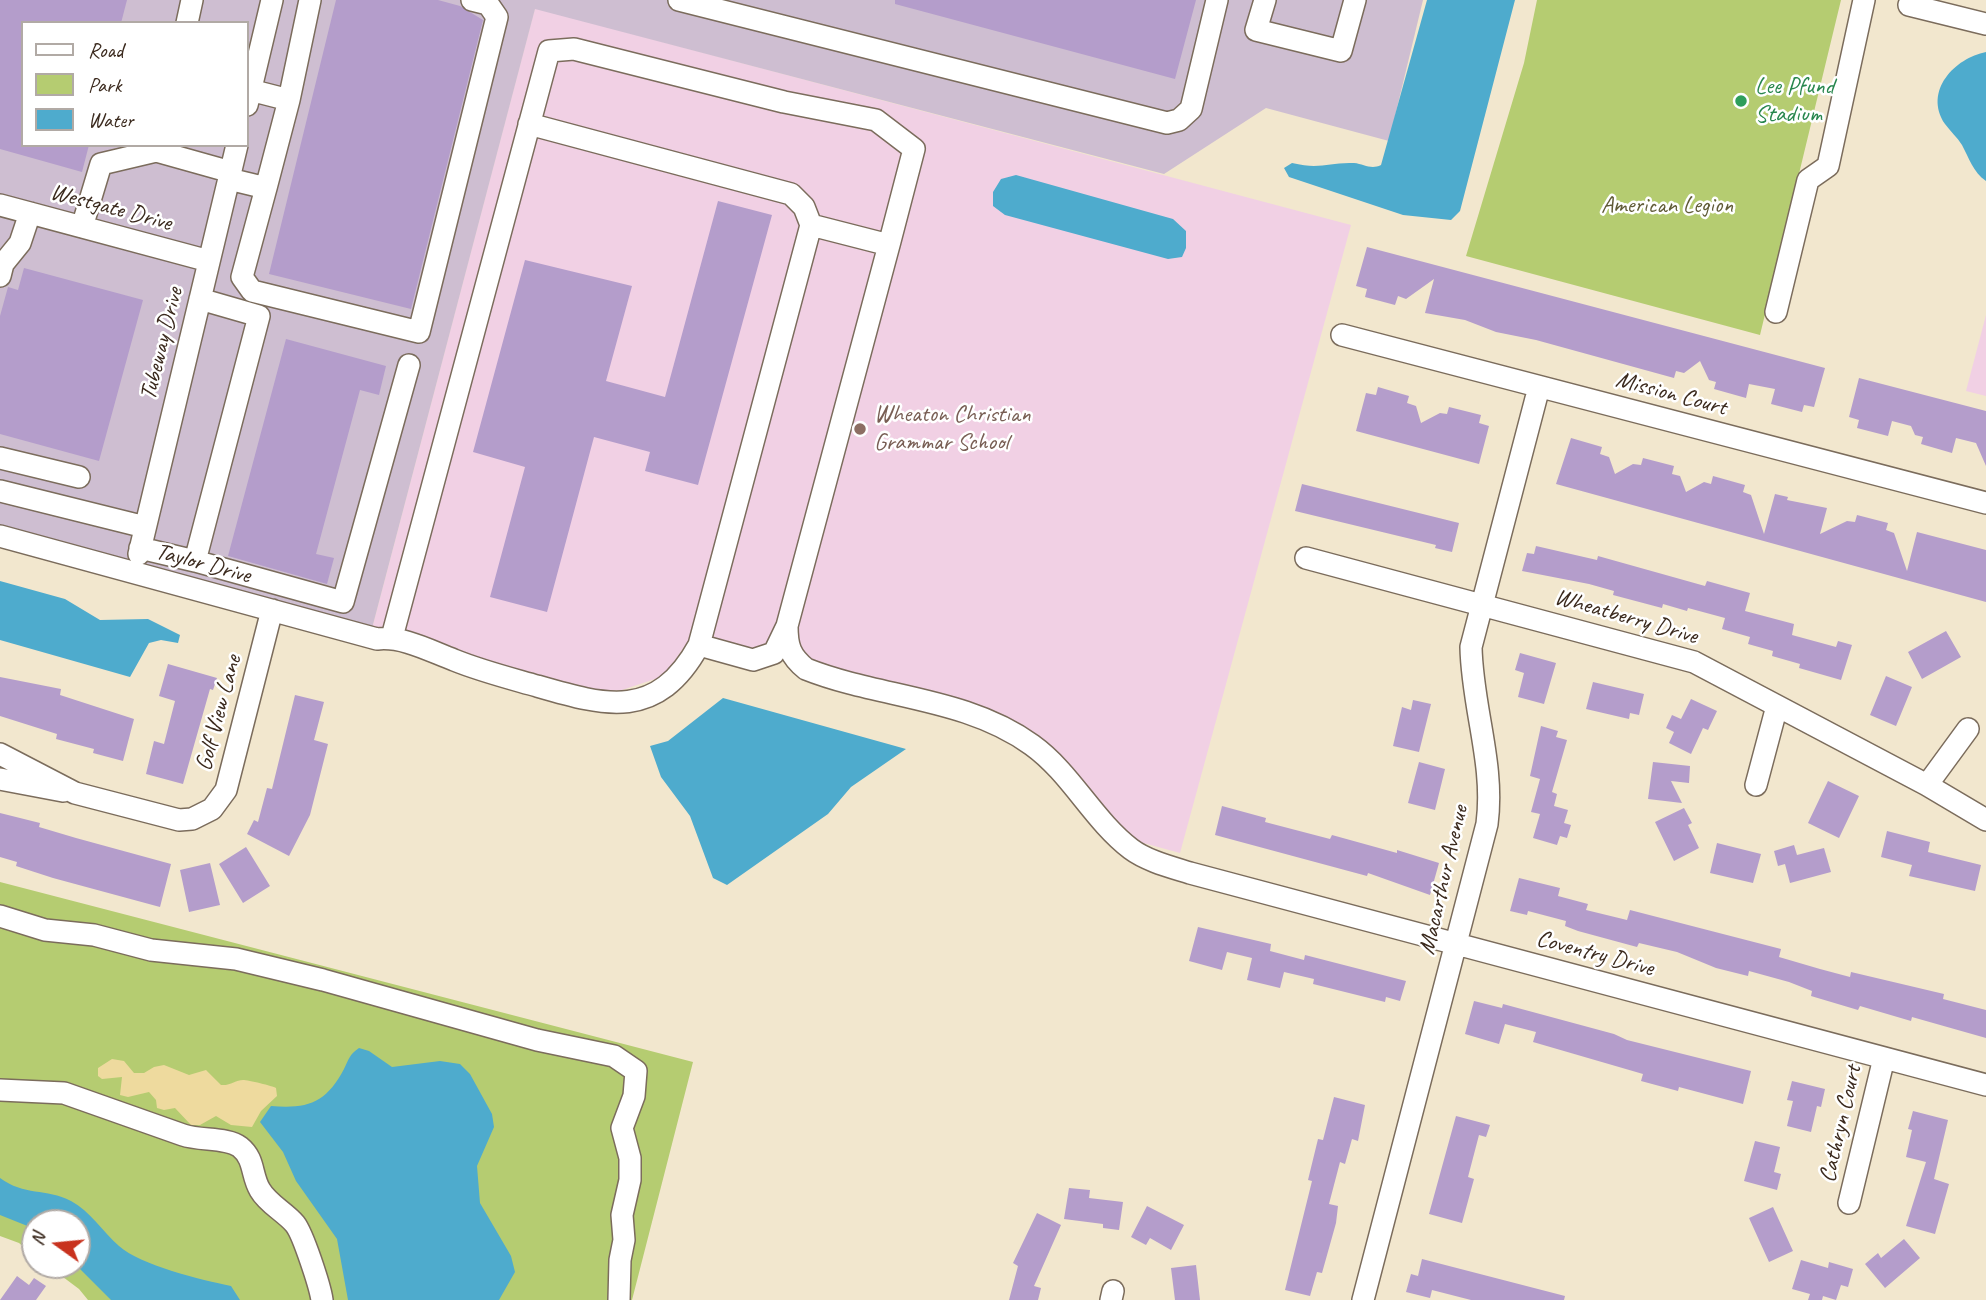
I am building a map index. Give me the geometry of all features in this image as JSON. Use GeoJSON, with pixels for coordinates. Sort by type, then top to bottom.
{"type":"FeatureCollection","features":[{"type":"Feature","properties":{"kind":"street"},"geometry":{"type":"LineString","coordinates":[[187,21],[192,0]]}},
{"type":"Feature","properties":{"kind":"street"},"geometry":{"type":"LineString","coordinates":[[310,0],[289,100],[242,277],[252,291],[419,332],[497,17],[488,4],[472,0]]}},
{"type":"Feature","properties":{"kind":"street"},"geometry":{"type":"LineString","coordinates":[[679,0],[1167,123],[1179,120],[1191,109],[1217,0]]}},
{"type":"Feature","properties":{"kind":"street"},"geometry":{"type":"LineString","coordinates":[[1265,0],[1256,30],[1341,51],[1355,0]]}},
{"type":"Feature","properties":{"kind":"street"},"geometry":{"type":"LineString","coordinates":[[1776,312],[1808,180],[1828,166],[1864,0]]}},
{"type":"Feature","properties":{"kind":"street"},"geometry":{"type":"LineString","coordinates":[[1909,5],[1986,24]]}},
{"type":"Feature","properties":{"kind":"street"},"geometry":{"type":"LineString","coordinates":[[289,100],[249,97],[270,6],[306,22]]}},
{"type":"Feature","properties":{"kind":"street"},"geometry":{"type":"LineString","coordinates":[[529,124],[791,194],[804,206],[811,225],[699,645],[688,664],[665,687],[634,702],[596,704],[472,667],[392,637],[539,85],[549,51],[574,49],[772,99],[876,120],[914,149],[787,626],[774,653],[753,660],[699,645]]}},
{"type":"Feature","properties":{"kind":"street","name":"Tubeway Drive"},"geometry":{"type":"LineString","coordinates":[[142,543],[237,147]]}},
{"type":"Feature","properties":{"kind":"street"},"geometry":{"type":"LineString","coordinates":[[82,227],[101,164],[157,148],[266,188]]}},
{"type":"Feature","properties":{"kind":"street","name":"Westgate Drive"},"geometry":{"type":"LineString","coordinates":[[0,205],[209,261]]}},
{"type":"Feature","properties":{"kind":"street"},"geometry":{"type":"LineString","coordinates":[[0,276],[3,264],[20,243],[30,213]]}},
{"type":"Feature","properties":{"kind":"street"},"geometry":{"type":"LineString","coordinates":[[811,225],[889,245]]}},
{"type":"Feature","properties":{"kind":"street"},"geometry":{"type":"LineString","coordinates":[[195,561],[259,316],[200,299]]}},
{"type":"Feature","properties":{"kind":"street","name":"Mission Court"},"geometry":{"type":"LineString","coordinates":[[1342,335],[1986,503]]}},
{"type":"Feature","properties":{"kind":"street"},"geometry":{"type":"LineString","coordinates":[[0,491],[195,561],[343,602],[409,365]]}},
{"type":"Feature","properties":{"kind":"street","name":"Macarthur Avenue"},"geometry":{"type":"LineString","coordinates":[[1363,1300],[1457,945],[1490,801],[1471,647],[1539,387]]}},
{"type":"Feature","properties":{"kind":"street"},"geometry":{"type":"LineString","coordinates":[[0,458],[79,477]]}},
{"type":"Feature","properties":{"kind":"street","name":"Taylor Drive"},"geometry":{"type":"LineString","coordinates":[[0,536],[377,639],[392,637]]}},
{"type":"Feature","properties":{"kind":"street","name":"Wheatberry Drive"},"geometry":{"type":"LineString","coordinates":[[1306,558],[1682,658],[1927,785],[1986,820]]}},
{"type":"Feature","properties":{"kind":"street","name":"Golf View Lane"},"geometry":{"type":"LineString","coordinates":[[0,754],[75,793],[179,820],[192,819],[212,809],[226,790],[272,610]]}},
{"type":"Feature","properties":{"kind":"street","name":"Coventry Drive"},"geometry":{"type":"LineString","coordinates":[[787,626],[787,645],[794,659],[806,669],[988,719],[1033,745],[1107,827],[1133,851],[1191,873],[1986,1085]]}},
{"type":"Feature","properties":{"kind":"street"},"geometry":{"type":"LineString","coordinates":[[1756,785],[1777,706]]}},
{"type":"Feature","properties":{"kind":"street"},"geometry":{"type":"LineString","coordinates":[[1927,785],[1968,729]]}},
{"type":"Feature","properties":{"kind":"street"},"geometry":{"type":"LineString","coordinates":[[0,779],[75,793]]}},
{"type":"Feature","properties":{"kind":"street"},"geometry":{"type":"LineString","coordinates":[[0,916],[45,930],[94,935],[138,948],[236,959],[324,980],[537,1040],[614,1056],[636,1071],[634,1096],[622,1128],[630,1158],[630,1180],[622,1215],[624,1240],[620,1260],[619,1300]]}},
{"type":"Feature","properties":{"kind":"street","name":"Cathryn Court"},"geometry":{"type":"LineString","coordinates":[[1849,1203],[1884,1058]]}},
{"type":"Feature","properties":{"kind":"street"},"geometry":{"type":"LineString","coordinates":[[0,1090],[64,1093],[202,1141],[223,1139],[239,1146],[252,1161],[260,1189],[296,1226],[318,1278],[322,1300]]}},
{"type":"Feature","properties":{"kind":"shaded area"},"geometry":{"type":"Polygon","coordinates":[[[0,0],[1423,0],[1389,141],[1266,108],[1164,174],[535,9],[370,636],[0,530],[0,0]]]}},
{"type":"Feature","properties":{"kind":"shaded area","name":"Wheaton Christian Grammar School"},"geometry":{"type":"Polygon","coordinates":[[[535,8],[1351,225],[1180,853],[1125,838],[1026,734],[693,634],[664,676],[622,690],[586,693],[370,636],[535,8]]]}},
{"type":"Feature","properties":{"kind":"shaded area"},"geometry":{"type":"Polygon","coordinates":[[[1986,315],[1986,396],[1966,391],[1986,315]]]}},
{"type":"Feature","properties":{"kind":"green space","name":"American Legion"},"geometry":{"type":"Polygon","coordinates":[[[1537,0],[1841,0],[1760,335],[1466,256],[1524,63],[1537,0]]]}},
{"type":"Feature","properties":{"kind":"green space"},"geometry":{"type":"Polygon","coordinates":[[[0,882],[693,1062],[632,1300],[88,1300],[66,1279],[91,1279],[91,1209],[21,1209],[21,1245],[0,1236],[0,882]]]}},
{"type":"Feature","properties":{"kind":"sand"},"geometry":{"type":"Polygon","coordinates":[[[112,1059],[124,1061],[134,1073],[144,1073],[164,1065],[189,1075],[206,1070],[221,1085],[240,1080],[250,1081],[276,1088],[277,1096],[261,1111],[252,1127],[231,1125],[216,1116],[200,1125],[191,1125],[175,1108],[157,1108],[156,1100],[149,1092],[128,1097],[120,1095],[122,1077],[102,1079],[98,1076],[98,1068],[112,1059]]]}},
{"type":"Feature","properties":{"kind":"water"},"geometry":{"type":"Polygon","coordinates":[[[1427,0],[1515,0],[1460,211],[1451,220],[1403,215],[1289,177],[1284,168],[1292,163],[1310,166],[1345,163],[1371,167],[1381,165],[1427,0]]]}},
{"type":"Feature","properties":{"kind":"water"},"geometry":{"type":"Polygon","coordinates":[[[1986,52],[1986,181],[1945,124],[1939,112],[1938,100],[1940,88],[1954,69],[1974,55],[1986,52]]]}},
{"type":"Feature","properties":{"kind":"water"},"geometry":{"type":"Polygon","coordinates":[[[1016,175],[1173,219],[1186,231],[1186,248],[1182,257],[1168,259],[1005,215],[993,206],[993,192],[1001,179],[1016,175]]]}},
{"type":"Feature","properties":{"kind":"water"},"geometry":{"type":"Polygon","coordinates":[[[0,581],[65,599],[100,620],[148,619],[180,635],[178,643],[161,640],[149,643],[130,677],[0,640],[0,581]]]}},
{"type":"Feature","properties":{"kind":"water"},"geometry":{"type":"Polygon","coordinates":[[[723,698],[906,749],[851,787],[828,814],[727,885],[713,878],[690,816],[661,777],[650,746],[668,741],[723,698]]]}},
{"type":"Feature","properties":{"kind":"water"},"geometry":{"type":"Polygon","coordinates":[[[359,1048],[369,1051],[392,1067],[440,1061],[460,1064],[470,1074],[492,1114],[494,1127],[477,1166],[480,1203],[511,1256],[515,1272],[499,1300],[348,1300],[337,1239],[296,1181],[283,1152],[260,1122],[271,1106],[306,1105],[323,1096],[337,1080],[351,1055],[359,1048]]]}},
{"type":"Feature","properties":{"kind":"water"},"geometry":{"type":"Polygon","coordinates":[[[0,1178],[26,1190],[62,1197],[83,1209],[21,1209],[21,1223],[0,1215],[0,1178]]]}},
{"type":"Feature","properties":{"kind":"water"},"geometry":{"type":"Polygon","coordinates":[[[91,1217],[129,1253],[172,1271],[231,1286],[240,1300],[111,1300],[90,1279],[91,1217]]]}},
{"type":"Feature","properties":{"kind":"building"},"geometry":{"type":"Polygon","coordinates":[[[0,0],[127,0],[122,21],[21,21],[21,147],[88,147],[82,172],[0,149],[0,0]]]}},
{"type":"Feature","properties":{"kind":"building"},"geometry":{"type":"Polygon","coordinates":[[[336,0],[438,0],[460,6],[483,20],[411,309],[269,274],[336,0]]]}},
{"type":"Feature","properties":{"kind":"building"},"geometry":{"type":"Polygon","coordinates":[[[895,0],[1196,0],[1175,79],[895,4],[895,0]]]}},
{"type":"Feature","properties":{"kind":"building"},"geometry":{"type":"Polygon","coordinates":[[[718,201],[772,215],[698,485],[645,471],[650,452],[594,437],[547,612],[490,597],[525,467],[473,452],[525,260],[632,286],[606,381],[665,397],[718,201]]]}},
{"type":"Feature","properties":{"kind":"building"},"geometry":{"type":"Polygon","coordinates":[[[1367,247],[1825,368],[1814,407],[1804,405],[1802,412],[1771,404],[1775,389],[1749,384],[1746,398],[1714,389],[1716,382],[1709,380],[1700,361],[1684,373],[1676,371],[1674,378],[1536,340],[1496,332],[1465,320],[1425,313],[1434,279],[1406,299],[1398,296],[1395,305],[1365,297],[1367,289],[1356,286],[1367,247]]]}},
{"type":"Feature","properties":{"kind":"building"},"geometry":{"type":"Polygon","coordinates":[[[24,268],[143,300],[99,461],[0,434],[0,316],[8,287],[18,290],[24,268]]]}},
{"type":"Feature","properties":{"kind":"building"},"geometry":{"type":"Polygon","coordinates":[[[286,339],[386,366],[379,395],[360,390],[316,554],[334,558],[327,584],[228,556],[286,339]]]}},
{"type":"Feature","properties":{"kind":"building"},"geometry":{"type":"Polygon","coordinates":[[[1859,378],[1986,411],[1986,466],[1976,443],[1956,438],[1952,453],[1921,444],[1923,437],[1915,435],[1911,426],[1892,421],[1888,436],[1857,428],[1859,420],[1849,417],[1859,378]]]}},
{"type":"Feature","properties":{"kind":"building"},"geometry":{"type":"Polygon","coordinates":[[[1378,387],[1409,396],[1407,403],[1416,406],[1421,423],[1440,413],[1447,414],[1449,407],[1481,415],[1479,423],[1489,426],[1479,464],[1356,431],[1366,393],[1376,395],[1378,387]]]}},
{"type":"Feature","properties":{"kind":"building"},"geometry":{"type":"Polygon","coordinates":[[[1571,438],[1602,447],[1600,454],[1609,457],[1615,474],[1633,464],[1641,465],[1643,458],[1674,466],[1672,474],[1680,476],[1686,492],[1704,482],[1711,484],[1713,476],[1745,485],[1743,492],[1751,495],[1764,534],[1775,494],[1788,497],[1787,500],[1827,508],[1820,534],[1847,521],[1855,522],[1857,515],[1888,523],[1886,530],[1894,533],[1907,571],[1917,532],[1986,550],[1986,602],[1556,484],[1571,438]]]}},
{"type":"Feature","properties":{"kind":"building"},"geometry":{"type":"Polygon","coordinates":[[[1302,484],[1459,523],[1452,552],[1435,548],[1436,545],[1295,511],[1302,484]]]}},
{"type":"Feature","properties":{"kind":"building"},"geometry":{"type":"Polygon","coordinates":[[[1536,546],[1597,560],[1598,556],[1705,586],[1707,581],[1750,593],[1745,611],[1794,624],[1792,635],[1836,647],[1838,641],[1852,645],[1841,680],[1799,668],[1800,664],[1772,656],[1773,651],[1748,644],[1750,637],[1722,629],[1725,618],[1663,604],[1662,608],[1613,595],[1614,591],[1589,584],[1522,571],[1527,553],[1534,554],[1536,546]]]}},
{"type":"Feature","properties":{"kind":"building"},"geometry":{"type":"Polygon","coordinates":[[[1946,631],[1961,657],[1922,679],[1908,652],[1946,631]]]}},
{"type":"Feature","properties":{"kind":"building"},"geometry":{"type":"Polygon","coordinates":[[[1520,653],[1556,663],[1544,704],[1518,697],[1524,673],[1515,670],[1520,653]]]}},
{"type":"Feature","properties":{"kind":"building"},"geometry":{"type":"Polygon","coordinates":[[[168,664],[217,678],[213,690],[210,689],[183,784],[146,774],[154,741],[164,744],[175,701],[159,696],[168,664]]]}},
{"type":"Feature","properties":{"kind":"building"},"geometry":{"type":"Polygon","coordinates":[[[1886,676],[1912,687],[1896,726],[1870,715],[1886,676]]]}},
{"type":"Feature","properties":{"kind":"building"},"geometry":{"type":"Polygon","coordinates":[[[0,677],[61,689],[60,695],[134,719],[123,761],[93,753],[94,749],[56,739],[57,734],[0,716],[0,677]]]}},
{"type":"Feature","properties":{"kind":"building"},"geometry":{"type":"Polygon","coordinates":[[[1593,682],[1644,694],[1639,715],[1630,713],[1629,719],[1586,709],[1593,682]]]}},
{"type":"Feature","properties":{"kind":"building"},"geometry":{"type":"Polygon","coordinates":[[[295,695],[324,702],[314,740],[328,744],[310,815],[289,856],[247,834],[254,820],[258,822],[267,788],[272,789],[295,695]]]}},
{"type":"Feature","properties":{"kind":"building"},"geometry":{"type":"Polygon","coordinates":[[[1691,699],[1717,711],[1708,730],[1703,728],[1691,754],[1669,743],[1674,732],[1666,728],[1672,715],[1681,719],[1691,699]]]}},
{"type":"Feature","properties":{"kind":"building"},"geometry":{"type":"Polygon","coordinates":[[[1413,700],[1431,704],[1419,752],[1393,746],[1402,707],[1411,710],[1413,700]]]}},
{"type":"Feature","properties":{"kind":"building"},"geometry":{"type":"Polygon","coordinates":[[[1541,726],[1558,731],[1556,737],[1567,740],[1552,792],[1557,794],[1554,806],[1568,810],[1564,823],[1571,825],[1567,838],[1560,836],[1557,845],[1533,838],[1540,814],[1531,812],[1540,779],[1530,776],[1541,726]]]}},
{"type":"Feature","properties":{"kind":"building"},"geometry":{"type":"Polygon","coordinates":[[[1419,762],[1445,769],[1435,810],[1408,803],[1419,762]]]}},
{"type":"Feature","properties":{"kind":"building"},"geometry":{"type":"Polygon","coordinates":[[[1653,762],[1690,766],[1689,783],[1671,781],[1682,803],[1648,799],[1653,762]]]}},
{"type":"Feature","properties":{"kind":"building"},"geometry":{"type":"Polygon","coordinates":[[[1828,781],[1859,796],[1839,838],[1808,823],[1828,781]]]}},
{"type":"Feature","properties":{"kind":"building"},"geometry":{"type":"Polygon","coordinates":[[[1222,806],[1266,818],[1265,822],[1330,839],[1332,835],[1397,853],[1397,850],[1439,863],[1430,895],[1368,873],[1367,876],[1215,835],[1222,806]]]}},
{"type":"Feature","properties":{"kind":"building"},"geometry":{"type":"Polygon","coordinates":[[[1684,808],[1692,823],[1688,825],[1699,848],[1674,861],[1655,822],[1684,808]]]}},
{"type":"Feature","properties":{"kind":"building"},"geometry":{"type":"Polygon","coordinates":[[[0,813],[40,823],[39,827],[171,864],[160,907],[53,878],[16,866],[17,862],[0,857],[0,813]]]}},
{"type":"Feature","properties":{"kind":"building"},"geometry":{"type":"Polygon","coordinates":[[[1887,831],[1930,842],[1928,852],[1981,865],[1975,891],[1909,876],[1912,865],[1881,857],[1887,831]]]}},
{"type":"Feature","properties":{"kind":"building"},"geometry":{"type":"Polygon","coordinates":[[[1717,843],[1761,854],[1753,883],[1710,873],[1717,843]]]}},
{"type":"Feature","properties":{"kind":"building"},"geometry":{"type":"Polygon","coordinates":[[[1794,845],[1797,855],[1824,848],[1831,872],[1790,883],[1785,864],[1778,866],[1774,851],[1794,845]]]}},
{"type":"Feature","properties":{"kind":"building"},"geometry":{"type":"Polygon","coordinates":[[[246,847],[270,886],[243,903],[219,864],[246,847]]]}},
{"type":"Feature","properties":{"kind":"building"},"geometry":{"type":"Polygon","coordinates":[[[210,863],[220,905],[189,912],[180,870],[210,863]]]}},
{"type":"Feature","properties":{"kind":"building"},"geometry":{"type":"Polygon","coordinates":[[[1519,878],[1560,888],[1558,896],[1588,904],[1586,910],[1627,920],[1630,910],[1781,949],[1779,957],[1820,969],[1850,977],[1851,972],[1944,994],[1943,999],[1986,1010],[1986,1038],[1912,1017],[1911,1021],[1860,1006],[1858,1010],[1811,996],[1812,991],[1789,982],[1749,971],[1748,976],[1716,968],[1677,952],[1639,943],[1637,947],[1578,931],[1565,926],[1566,921],[1528,911],[1527,915],[1510,911],[1519,878]]]}},
{"type":"Feature","properties":{"kind":"building"},"geometry":{"type":"Polygon","coordinates":[[[1198,927],[1271,944],[1270,951],[1304,960],[1305,955],[1406,981],[1400,1001],[1386,997],[1385,1002],[1313,984],[1314,979],[1284,972],[1280,988],[1247,980],[1252,958],[1227,952],[1222,970],[1189,961],[1198,927]]]}},
{"type":"Feature","properties":{"kind":"building"},"geometry":{"type":"Polygon","coordinates":[[[1474,1001],[1502,1008],[1503,1004],[1614,1034],[1627,1040],[1751,1071],[1743,1104],[1679,1087],[1678,1091],[1641,1081],[1643,1074],[1533,1042],[1536,1032],[1505,1024],[1499,1044],[1465,1034],[1474,1001]]]}},
{"type":"Feature","properties":{"kind":"building"},"geometry":{"type":"Polygon","coordinates":[[[1792,1081],[1825,1089],[1821,1107],[1817,1106],[1811,1132],[1787,1126],[1793,1101],[1787,1100],[1792,1081]]]}},
{"type":"Feature","properties":{"kind":"building"},"geometry":{"type":"Polygon","coordinates":[[[1334,1097],[1365,1105],[1358,1141],[1352,1139],[1345,1164],[1340,1162],[1329,1204],[1338,1206],[1336,1223],[1322,1273],[1317,1272],[1310,1296],[1285,1290],[1312,1181],[1308,1180],[1318,1139],[1323,1140],[1334,1097]]]}},
{"type":"Feature","properties":{"kind":"building"},"geometry":{"type":"Polygon","coordinates":[[[1913,1111],[1948,1120],[1934,1179],[1949,1184],[1935,1234],[1906,1226],[1926,1162],[1906,1157],[1912,1130],[1908,1129],[1913,1111]]]}},
{"type":"Feature","properties":{"kind":"building"},"geometry":{"type":"Polygon","coordinates":[[[1456,1116],[1490,1125],[1486,1137],[1479,1135],[1468,1177],[1474,1179],[1462,1223],[1429,1214],[1456,1116]]]}},
{"type":"Feature","properties":{"kind":"building"},"geometry":{"type":"Polygon","coordinates":[[[1755,1141],[1780,1147],[1774,1172],[1781,1174],[1777,1190],[1744,1181],[1755,1141]]]}},
{"type":"Feature","properties":{"kind":"building"},"geometry":{"type":"Polygon","coordinates":[[[1069,1188],[1090,1190],[1089,1198],[1123,1202],[1119,1230],[1103,1228],[1103,1224],[1064,1219],[1069,1188]]]}},
{"type":"Feature","properties":{"kind":"building"},"geometry":{"type":"Polygon","coordinates":[[[1147,1206],[1184,1225],[1171,1250],[1150,1238],[1146,1245],[1131,1237],[1147,1206]]]}},
{"type":"Feature","properties":{"kind":"building"},"geometry":{"type":"Polygon","coordinates":[[[1773,1207],[1793,1251],[1769,1262],[1749,1218],[1773,1207]]]}},
{"type":"Feature","properties":{"kind":"building"},"geometry":{"type":"Polygon","coordinates":[[[1037,1213],[1061,1225],[1034,1286],[1041,1288],[1038,1300],[1009,1300],[1018,1266],[1013,1263],[1037,1213]]]}},
{"type":"Feature","properties":{"kind":"building"},"geometry":{"type":"Polygon","coordinates":[[[1904,1239],[1920,1258],[1885,1288],[1865,1264],[1878,1253],[1881,1258],[1904,1239]]]}},
{"type":"Feature","properties":{"kind":"building"},"geometry":{"type":"Polygon","coordinates":[[[1422,1259],[1565,1296],[1564,1300],[1471,1300],[1432,1290],[1430,1298],[1406,1292],[1411,1274],[1418,1276],[1422,1259]]]}},
{"type":"Feature","properties":{"kind":"building"},"geometry":{"type":"Polygon","coordinates":[[[1801,1260],[1828,1268],[1829,1262],[1853,1269],[1848,1287],[1841,1285],[1836,1300],[1823,1296],[1822,1300],[1808,1300],[1810,1294],[1792,1289],[1801,1260]]]}},
{"type":"Feature","properties":{"kind":"building"},"geometry":{"type":"Polygon","coordinates":[[[1196,1265],[1200,1300],[1175,1300],[1171,1268],[1196,1265]]]}},
{"type":"Feature","properties":{"kind":"building"},"geometry":{"type":"Polygon","coordinates":[[[17,1276],[29,1285],[36,1279],[46,1286],[36,1300],[0,1300],[17,1276]]]}},
{"type":"Feature","properties":{"kind":"place","name":"Lee Pfund Stadium"},"geometry":{"type":"Point","coordinates":[1741,101]}},
{"type":"Feature","properties":{"kind":"place","name":"Wheaton Christian Grammar School"},"geometry":{"type":"Point","coordinates":[860,429]}}]}
